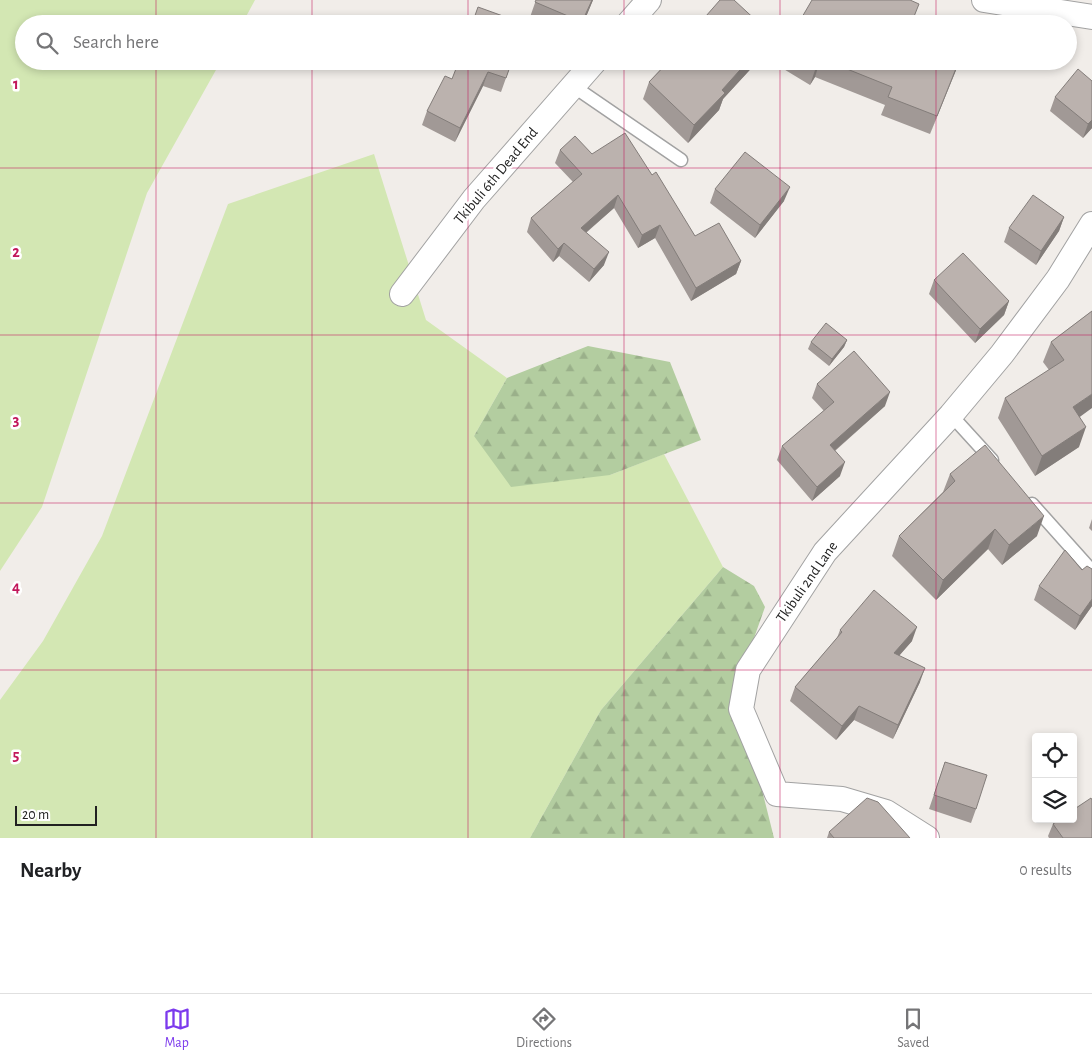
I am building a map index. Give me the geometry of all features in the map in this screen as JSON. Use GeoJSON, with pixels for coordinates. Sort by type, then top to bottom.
{"type":"FeatureCollection","features":[{"type":"Feature","properties":{"kind":"street"},"geometry":{"type":"LineString","coordinates":[[636,15],[649,0]]}},
{"type":"Feature","properties":{"kind":"street"},"geometry":{"type":"LineString","coordinates":[[984,0],[1092,17]]}},
{"type":"Feature","properties":{"kind":"street","name":"Tkibuli 6th Dead End"},"geometry":{"type":"LineString","coordinates":[[402,294],[474,199],[587,70]]}},
{"type":"Feature","properties":{"kind":"street","name":"Tkibuli 2nd Lane"},"geometry":{"type":"LineString","coordinates":[[928,838],[886,812],[842,799],[777,794],[741,709],[748,670],[824,552],[951,415],[1002,354],[1058,279],[1092,224]]}},
{"type":"Feature","properties":{"kind":"lane"},"geometry":{"type":"LineString","coordinates":[[573,86],[681,160]]}},
{"type":"Feature","properties":{"kind":"lane"},"geometry":{"type":"LineString","coordinates":[[951,415],[998,467]]}},
{"type":"Feature","properties":{"kind":"lane"},"geometry":{"type":"LineString","coordinates":[[1025,496],[1092,571]]}},
{"type":"Feature","properties":{"kind":"green space"},"geometry":{"type":"Polygon","coordinates":[[[0,0],[255,0],[247,15],[15,15],[15,70],[216,70],[147,193],[42,507],[0,571],[0,0]]]}},
{"type":"Feature","properties":{"kind":"green space"},"geometry":{"type":"Polygon","coordinates":[[[374,154],[426,320],[507,378],[474,436],[610,475],[664,454],[723,567],[601,710],[530,838],[0,838],[0,700],[43,641],[102,536],[228,204],[374,154]]]}},
{"type":"Feature","properties":{"kind":"green space"},"geometry":{"type":"Polygon","coordinates":[[[588,346],[670,362],[701,440],[610,475],[511,487],[474,436],[507,378],[588,346]]]}},
{"type":"Feature","properties":{"kind":"green space"},"geometry":{"type":"Polygon","coordinates":[[[723,567],[754,586],[765,607],[730,706],[760,782],[774,838],[530,838],[601,710],[723,567]]]}},
{"type":"Feature","properties":{"kind":"building"},"geometry":{"type":"Polygon","coordinates":[[[536,0],[592,0],[585,15],[566,15],[535,2],[536,0]]]}},
{"type":"Feature","properties":{"kind":"building"},"geometry":{"type":"Polygon","coordinates":[[[720,0],[734,0],[750,15],[707,15],[720,0]]]}},
{"type":"Feature","properties":{"kind":"building"},"geometry":{"type":"Polygon","coordinates":[[[812,0],[910,0],[919,4],[915,15],[803,15],[812,0]]]}},
{"type":"Feature","properties":{"kind":"building"},"geometry":{"type":"Polygon","coordinates":[[[478,7],[500,15],[475,15],[478,7]]]}},
{"type":"Feature","properties":{"kind":"building"},"geometry":{"type":"Polygon","coordinates":[[[1078,69],[1092,81],[1092,120],[1088,124],[1055,97],[1078,69]]]}},
{"type":"Feature","properties":{"kind":"building"},"geometry":{"type":"Polygon","coordinates":[[[456,70],[509,70],[506,78],[488,72],[460,128],[427,111],[445,76],[452,79],[456,70]]]}},
{"type":"Feature","properties":{"kind":"building"},"geometry":{"type":"Polygon","coordinates":[[[660,70],[740,70],[722,90],[725,93],[694,125],[649,82],[660,70]]]}},
{"type":"Feature","properties":{"kind":"building"},"geometry":{"type":"Polygon","coordinates":[[[850,70],[955,70],[937,116],[888,97],[892,87],[850,70]]]}},
{"type":"Feature","properties":{"kind":"building"},"geometry":{"type":"Polygon","coordinates":[[[625,133],[652,175],[656,172],[695,236],[719,223],[741,261],[696,288],[660,225],[642,235],[618,195],[581,228],[609,252],[594,269],[564,243],[558,249],[531,218],[582,174],[560,150],[575,136],[592,154],[625,133]]]}},
{"type":"Feature","properties":{"kind":"building"},"geometry":{"type":"Polygon","coordinates":[[[745,152],[790,187],[760,225],[715,189],[745,152]]]}},
{"type":"Feature","properties":{"kind":"building"},"geometry":{"type":"Polygon","coordinates":[[[1033,195],[1064,217],[1041,251],[1009,228],[1033,195]]]}},
{"type":"Feature","properties":{"kind":"building"},"geometry":{"type":"Polygon","coordinates":[[[963,253],[1009,301],[980,329],[934,280],[963,253]]]}},
{"type":"Feature","properties":{"kind":"building"},"geometry":{"type":"Polygon","coordinates":[[[1092,311],[1092,394],[1073,407],[1086,427],[1042,456],[1005,398],[1064,360],[1051,342],[1092,311]]]}},
{"type":"Feature","properties":{"kind":"building"},"geometry":{"type":"Polygon","coordinates":[[[826,323],[847,340],[832,359],[811,342],[826,323]]]}},
{"type":"Feature","properties":{"kind":"building"},"geometry":{"type":"Polygon","coordinates":[[[854,351],[890,392],[830,445],[845,462],[817,487],[782,446],[834,402],[817,384],[854,351]]]}},
{"type":"Feature","properties":{"kind":"building"},"geometry":{"type":"Polygon","coordinates":[[[985,445],[1044,516],[1009,545],[995,529],[943,580],[899,536],[955,481],[950,474],[985,445]]]}},
{"type":"Feature","properties":{"kind":"building"},"geometry":{"type":"Polygon","coordinates":[[[1065,550],[1082,570],[1087,566],[1092,569],[1092,599],[1080,616],[1039,586],[1065,550]]]}},
{"type":"Feature","properties":{"kind":"building"},"geometry":{"type":"Polygon","coordinates":[[[874,590],[917,627],[894,653],[925,668],[898,725],[859,706],[842,726],[795,687],[842,632],[840,630],[874,590]]]}},
{"type":"Feature","properties":{"kind":"building"},"geometry":{"type":"Polygon","coordinates":[[[945,762],[987,775],[976,809],[934,795],[945,762]]]}},
{"type":"Feature","properties":{"kind":"building"},"geometry":{"type":"Polygon","coordinates":[[[867,798],[878,802],[910,838],[834,838],[829,832],[867,798]]]}},
{"type":"Feature","properties":{"kind":"building"},"geometry":{"type":"Polygon","coordinates":[[[1091,798],[1092,838],[1063,838],[1053,824],[1077,823],[1077,807],[1091,798]]]}}]}
